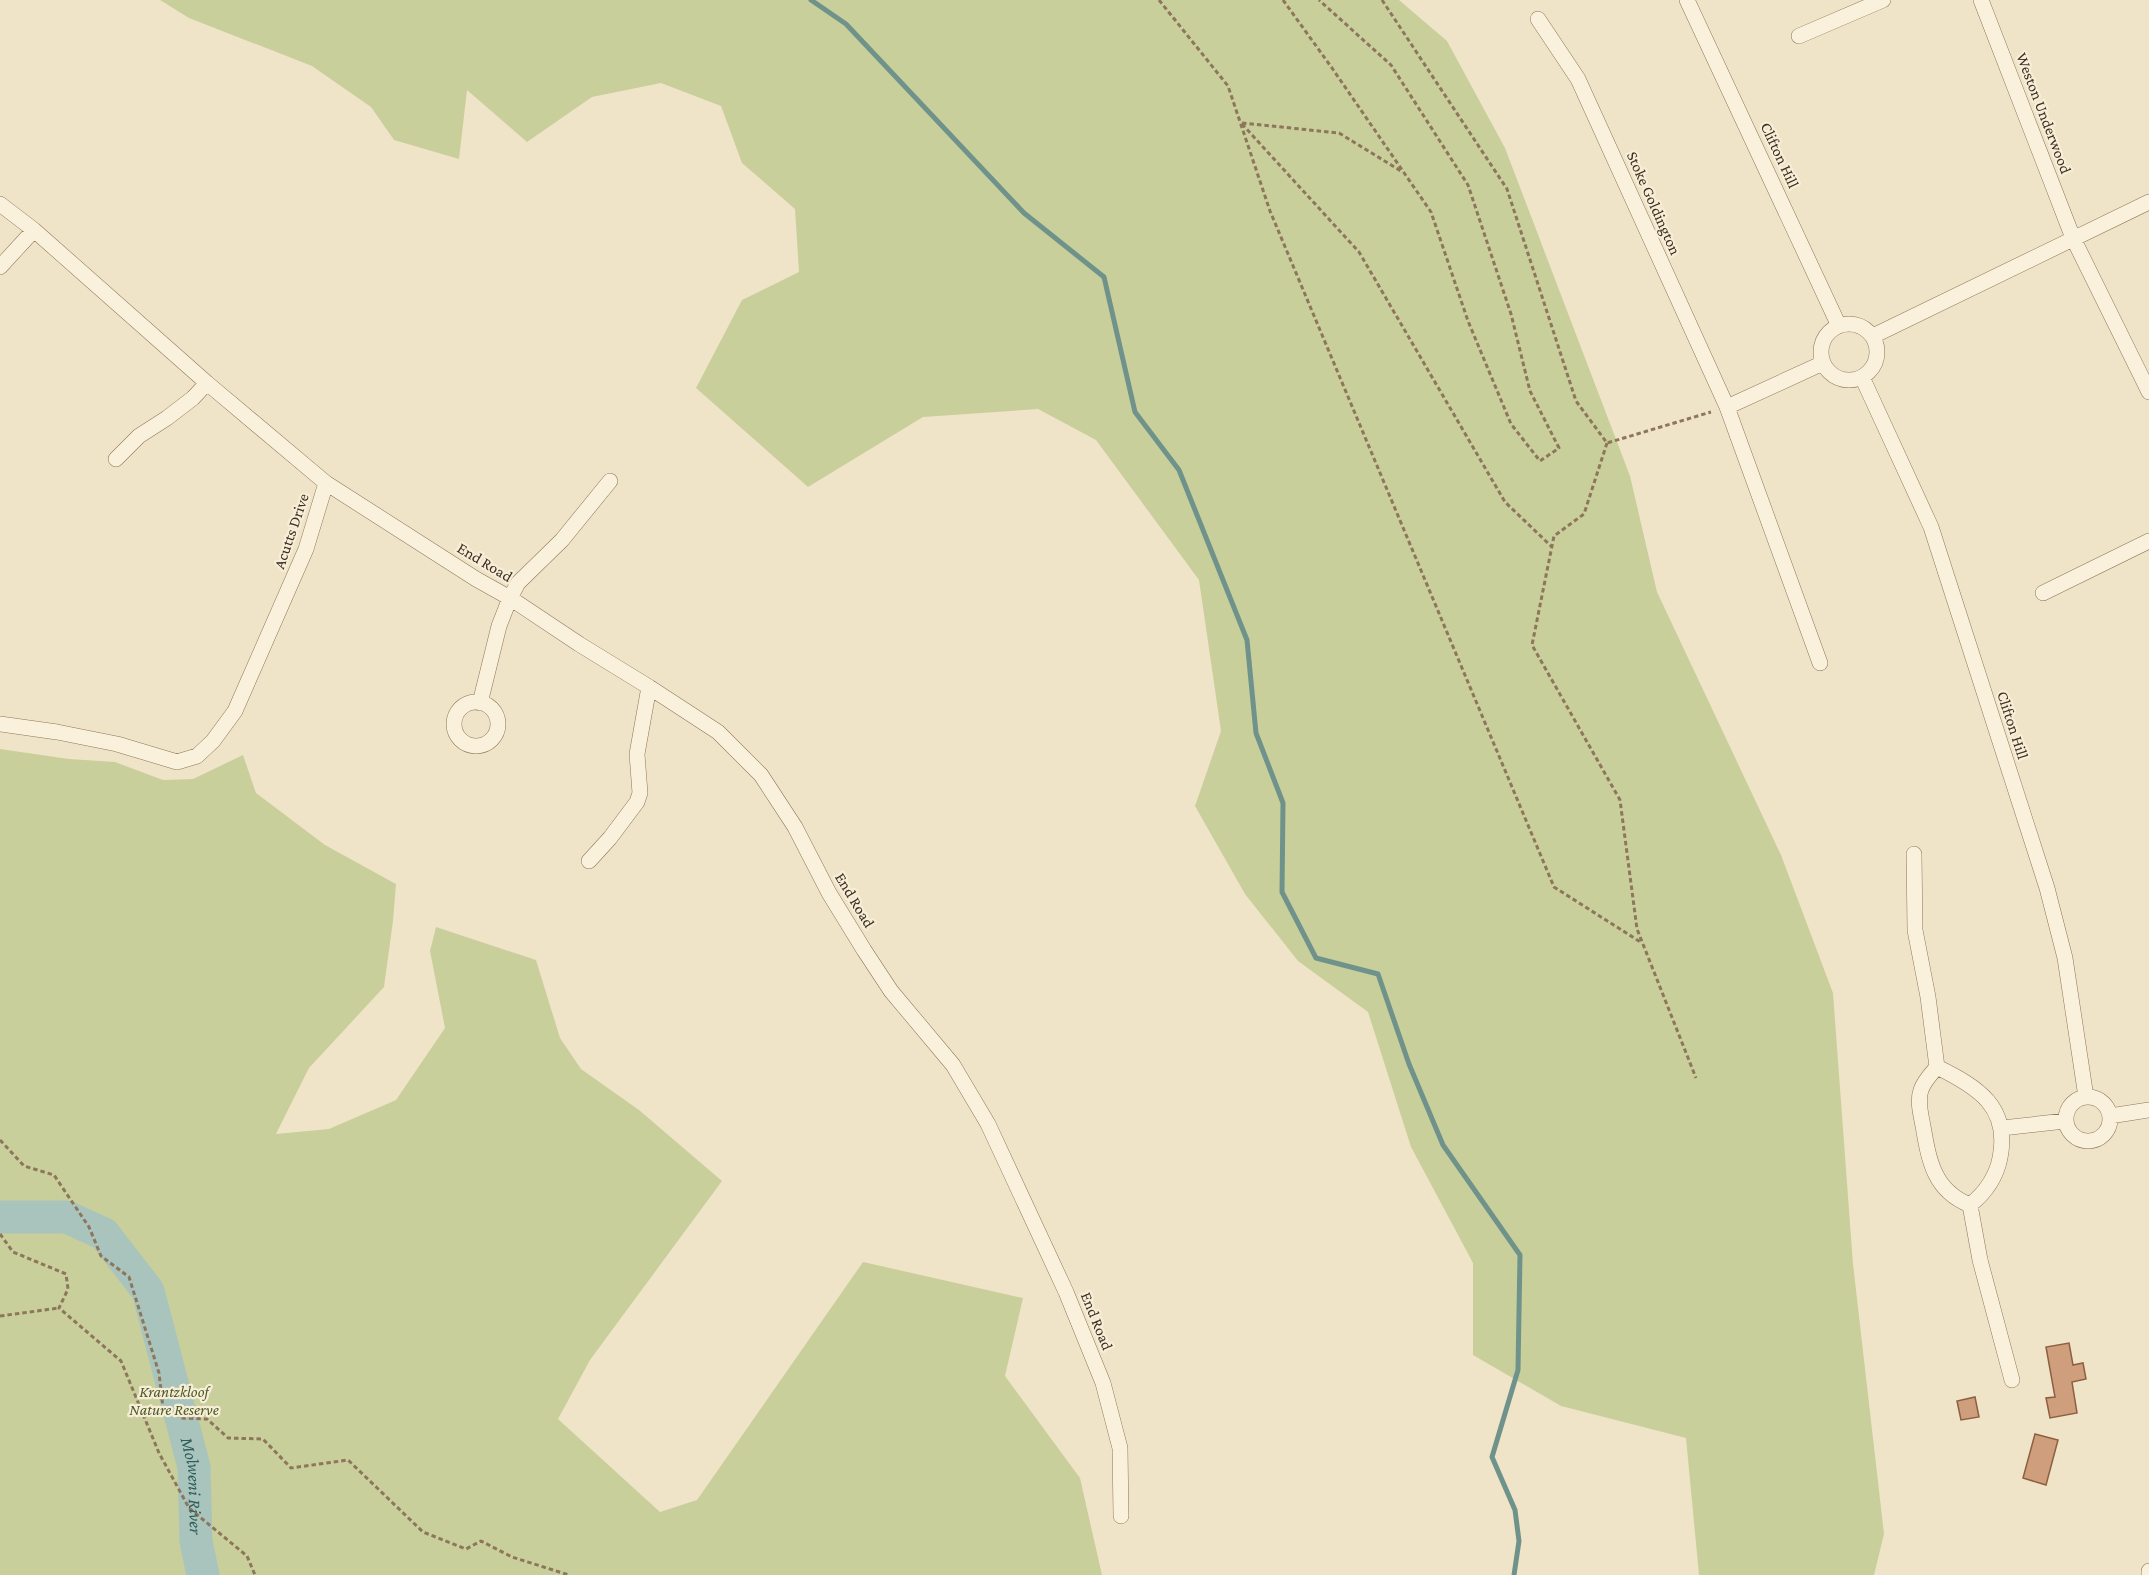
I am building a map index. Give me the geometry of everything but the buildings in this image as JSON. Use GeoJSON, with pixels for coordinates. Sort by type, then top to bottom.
{"type":"FeatureCollection","features":[{"type":"Feature","properties":{"kind":"street","name":"Clifton Hill"},"geometry":{"type":"LineString","coordinates":[[1687,0],[1839,326]]}},
{"type":"Feature","properties":{"kind":"street"},"geometry":{"type":"LineString","coordinates":[[1799,36],[1883,0]]}},
{"type":"Feature","properties":{"kind":"street","name":"Weston Underwood"},"geometry":{"type":"LineString","coordinates":[[1981,0],[2073,238],[2149,392]]}},
{"type":"Feature","properties":{"kind":"street","name":"Stoke Goldington"},"geometry":{"type":"LineString","coordinates":[[1538,19],[1578,79],[1727,407],[1820,663]]}},
{"type":"Feature","properties":{"kind":"street"},"geometry":{"type":"LineString","coordinates":[[1873,336],[2149,202]]}},
{"type":"Feature","properties":{"kind":"street","name":"Acutts Drive"},"geometry":{"type":"LineString","coordinates":[[0,204],[34,230],[326,483],[306,549],[235,711],[213,741],[197,756],[177,762],[117,744],[0,724]]}},
{"type":"Feature","properties":{"kind":"street"},"geometry":{"type":"LineString","coordinates":[[0,267],[34,230]]}},
{"type":"Feature","properties":{"kind":"street"},"geometry":{"type":"LineString","coordinates":[[1858,325],[1873,336],[1877,345],[1875,364],[1862,377],[1844,380],[1828,371],[1823,363],[1821,354],[1825,337],[1839,326],[1858,325]]}},
{"type":"Feature","properties":{"kind":"street"},"geometry":{"type":"LineString","coordinates":[[1727,407],[1823,363]]}},
{"type":"Feature","properties":{"kind":"street","name":"Clifton Hill"},"geometry":{"type":"LineString","coordinates":[[1862,377],[1931,527],[2047,888],[2065,958],[2086,1097]]}},
{"type":"Feature","properties":{"kind":"street"},"geometry":{"type":"LineString","coordinates":[[116,459],[139,436],[193,398],[207,382]]}},
{"type":"Feature","properties":{"kind":"street"},"geometry":{"type":"LineString","coordinates":[[480,703],[499,626],[518,583],[562,540],[610,481]]}},
{"type":"Feature","properties":{"kind":"street","name":"End Road"},"geometry":{"type":"LineString","coordinates":[[326,483],[718,732],[761,776],[795,827],[829,893],[864,950],[891,991],[953,1065],[988,1124],[1066,1292],[1103,1383],[1120,1448],[1121,1516]]}},
{"type":"Feature","properties":{"kind":"street"},"geometry":{"type":"LineString","coordinates":[[2043,593],[2149,541]]}},
{"type":"Feature","properties":{"kind":"street"},"geometry":{"type":"LineString","coordinates":[[589,861],[638,802],[640,793],[637,754],[649,687]]}},
{"type":"Feature","properties":{"kind":"street"},"geometry":{"type":"LineString","coordinates":[[1914,854],[1915,930],[1928,997],[1937,1067],[1926,1079],[1920,1092],[1920,1109],[1928,1159],[1938,1178],[1955,1199],[1970,1205]]}},
{"type":"Feature","properties":{"kind":"street"},"geometry":{"type":"LineString","coordinates":[[1937,1067],[1964,1080],[1981,1094],[1992,1107],[2002,1128],[2003,1142],[1992,1181],[1982,1196],[1970,1205]]}},
{"type":"Feature","properties":{"kind":"street"},"geometry":{"type":"LineString","coordinates":[[2086,1097],[2099,1100],[2110,1116],[2105,1132],[2094,1140],[2086,1141],[2072,1135],[2065,1120],[2073,1102],[2086,1097]]}},
{"type":"Feature","properties":{"kind":"street"},"geometry":{"type":"LineString","coordinates":[[2110,1116],[2149,1110]]}},
{"type":"Feature","properties":{"kind":"street"},"geometry":{"type":"LineString","coordinates":[[2002,1128],[2065,1120]]}},
{"type":"Feature","properties":{"kind":"street"},"geometry":{"type":"LineString","coordinates":[[1970,1205],[1980,1260],[2012,1380]]}},
{"type":"Feature","properties":{"kind":"path"},"geometry":{"type":"LineString","coordinates":[[1159,0],[1228,86],[1275,222],[1554,887],[1642,943]]}},
{"type":"Feature","properties":{"kind":"path"},"geometry":{"type":"LineString","coordinates":[[1283,0],[1431,212],[1468,321],[1511,424],[1540,461],[1559,448],[1530,391],[1511,314],[1468,185],[1391,65],[1319,0]]}},
{"type":"Feature","properties":{"kind":"path"},"geometry":{"type":"LineString","coordinates":[[1382,0],[1507,189],[1576,401],[1607,443]]}},
{"type":"Feature","properties":{"kind":"path"},"geometry":{"type":"LineString","coordinates":[[1240,123],[1339,133],[1403,171]]}},
{"type":"Feature","properties":{"kind":"path"},"geometry":{"type":"LineString","coordinates":[[1240,123],[1359,252],[1505,502],[1551,546]]}},
{"type":"Feature","properties":{"kind":"path"},"geometry":{"type":"LineString","coordinates":[[1607,443],[1727,407]]}},
{"type":"Feature","properties":{"kind":"path"},"geometry":{"type":"LineString","coordinates":[[1607,443],[1584,514],[1554,536],[1532,645],[1620,800],[1637,929],[1696,1078]]}},
{"type":"Feature","properties":{"kind":"path"},"geometry":{"type":"LineString","coordinates":[[0,1140],[24,1166],[54,1175],[89,1227],[101,1256],[129,1277],[159,1373],[163,1408]]}},
{"type":"Feature","properties":{"kind":"path"},"geometry":{"type":"LineString","coordinates":[[0,1234],[13,1252],[66,1274],[68,1289],[59,1308]]}},
{"type":"Feature","properties":{"kind":"path"},"geometry":{"type":"LineString","coordinates":[[0,1316],[59,1308],[121,1361],[159,1453],[189,1508],[247,1556],[255,1575]]}},
{"type":"Feature","properties":{"kind":"path"},"geometry":{"type":"LineString","coordinates":[[144,1416],[163,1408]]}},
{"type":"Feature","properties":{"kind":"path"},"geometry":{"type":"LineString","coordinates":[[163,1408],[181,1418],[207,1419],[228,1438],[263,1439],[291,1468],[348,1460],[423,1532],[466,1549],[481,1541],[512,1557],[569,1575]]}},
{"type":"Feature","properties":{"kind":"green space"},"geometry":{"type":"Polygon","coordinates":[[[160,0],[1399,0],[1447,41],[1505,148],[1630,476],[1657,592],[1781,855],[1833,993],[1853,1264],[1884,1534],[1874,1575],[1699,1575],[1686,1438],[1561,1406],[1473,1355],[1473,1263],[1411,1147],[1368,1012],[1298,961],[1245,894],[1195,806],[1221,731],[1199,580],[1096,440],[1038,409],[923,417],[808,487],[696,388],[742,300],[799,272],[795,209],[742,163],[721,106],[661,83],[592,97],[527,142],[467,90],[459,159],[394,140],[371,107],[312,66],[189,18],[160,0]]]}},
{"type":"Feature","properties":{"kind":"green space","name":"Krantzkloof Nature Reserve"},"geometry":{"type":"Polygon","coordinates":[[[0,749],[69,759],[115,762],[163,780],[193,779],[243,755],[256,793],[325,845],[396,884],[384,987],[309,1068],[276,1134],[329,1129],[396,1100],[445,1028],[430,951],[436,927],[536,960],[560,1038],[581,1069],[639,1110],[722,1181],[590,1360],[558,1419],[660,1512],[697,1500],[863,1262],[1023,1298],[1005,1376],[1080,1478],[1102,1575],[0,1575],[0,749]]]}},
{"type":"Feature","properties":{"kind":"waterway"},"geometry":{"type":"LineString","coordinates":[[811,0],[846,24],[1024,213],[1104,277],[1135,412],[1179,470],[1247,640],[1256,733],[1283,803],[1282,892],[1316,958],[1378,974],[1409,1064],[1443,1145],[1520,1255],[1518,1370],[1492,1457],[1515,1510],[1519,1541],[1514,1575]]}},
{"type":"Feature","properties":{"kind":"waterway","name":"Molweni River"},"geometry":{"type":"LineString","coordinates":[[0,1217],[67,1217],[104,1234],[148,1291],[194,1467],[196,1541],[203,1575]]}}]}
